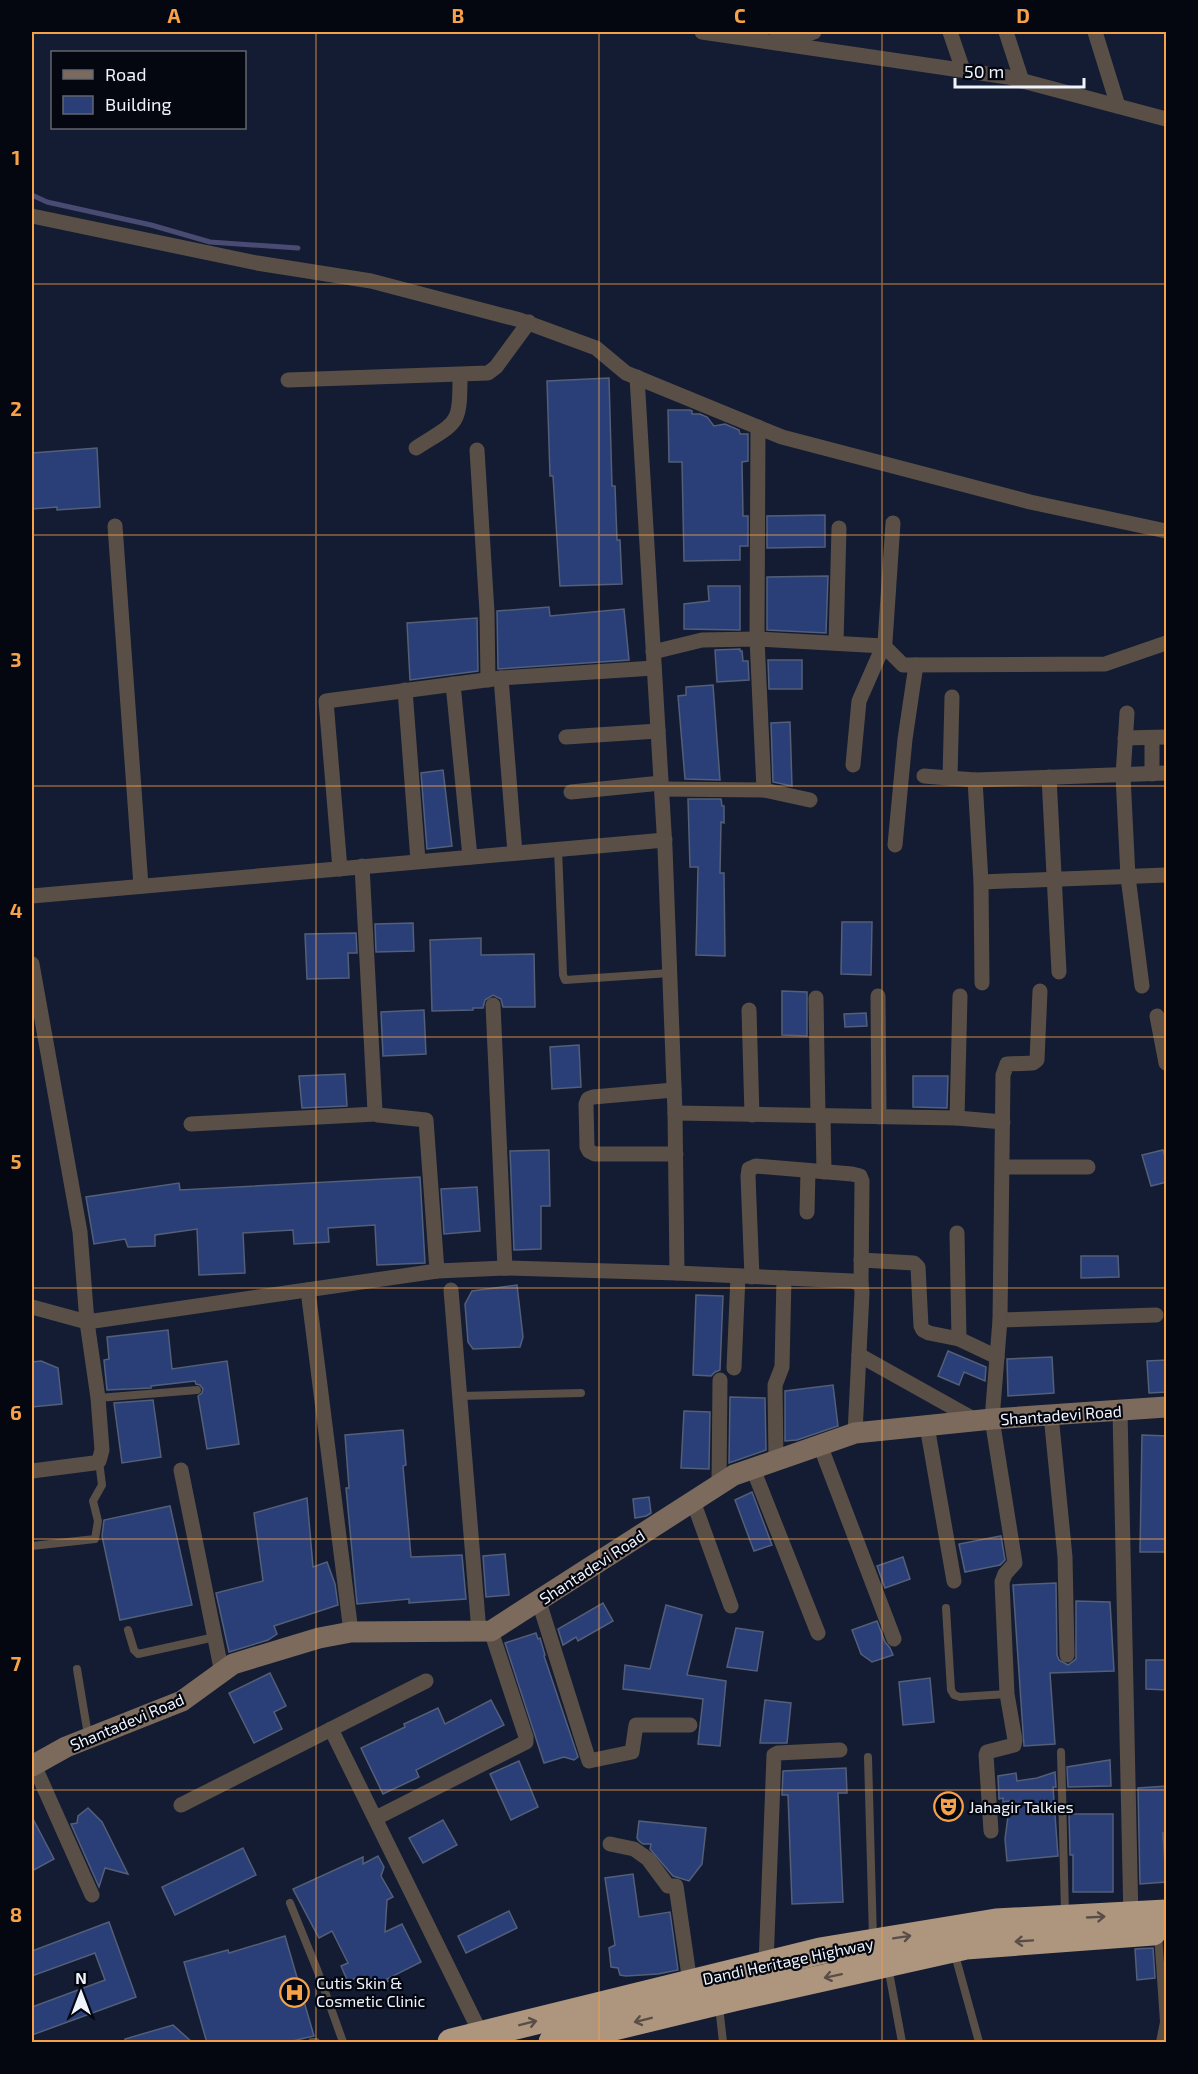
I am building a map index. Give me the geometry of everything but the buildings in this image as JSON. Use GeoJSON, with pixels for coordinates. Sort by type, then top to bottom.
{"type":"FeatureCollection","features":[{"type":"Feature","properties":{"kind":"highway","name":"Dandi Heritage Highway"},"geometry":{"type":"LineString","coordinates":[[552,2043],[612,2032],[718,2002],[887,1964],[996,1922],[1065,1918],[1164,1926]]}},
{"type":"Feature","properties":{"kind":"highway","name":"Dandi Heritage Highway"},"geometry":{"type":"LineString","coordinates":[[451,2043],[484,2038],[820,1951],[873,1942],[951,1940],[986,1944],[1131,1924]]}},
{"type":"Feature","properties":{"kind":"street"},"geometry":{"type":"LineString","coordinates":[[702,32],[780,37],[1022,81],[1167,119]]}},
{"type":"Feature","properties":{"kind":"street"},"geometry":{"type":"LineString","coordinates":[[780,37],[814,32]]}},
{"type":"Feature","properties":{"kind":"street"},"geometry":{"type":"LineString","coordinates":[[950,32],[963,70]]}},
{"type":"Feature","properties":{"kind":"street"},"geometry":{"type":"LineString","coordinates":[[1006,32],[1022,81]]}},
{"type":"Feature","properties":{"kind":"street"},"geometry":{"type":"LineString","coordinates":[[1095,32],[1118,106]]}},
{"type":"Feature","properties":{"kind":"street"},"geometry":{"type":"LineString","coordinates":[[32,216],[257,263],[371,281],[529,322],[596,348],[626,373],[782,437],[1030,502],[1167,531]]}},
{"type":"Feature","properties":{"kind":"street"},"geometry":{"type":"LineString","coordinates":[[288,380],[488,373],[496,367],[529,322]]}},
{"type":"Feature","properties":{"kind":"street"},"geometry":{"type":"LineString","coordinates":[[416,448],[452,425],[458,417],[460,375]]}},
{"type":"Feature","properties":{"kind":"street"},"geometry":{"type":"LineString","coordinates":[[637,377],[665,840],[675,1113],[677,1273]]}},
{"type":"Feature","properties":{"kind":"street"},"geometry":{"type":"LineString","coordinates":[[758,427],[757,639],[764,790]]}},
{"type":"Feature","properties":{"kind":"street"},"geometry":{"type":"LineString","coordinates":[[477,450],[487,612],[515,853]]}},
{"type":"Feature","properties":{"kind":"street"},"geometry":{"type":"LineString","coordinates":[[853,765],[859,701],[884,646],[893,523]]}},
{"type":"Feature","properties":{"kind":"street"},"geometry":{"type":"LineString","coordinates":[[115,526],[141,886]]}},
{"type":"Feature","properties":{"kind":"street"},"geometry":{"type":"LineString","coordinates":[[836,643],[838,528]]}},
{"type":"Feature","properties":{"kind":"street"},"geometry":{"type":"LineString","coordinates":[[653,652],[702,640],[757,639],[884,646],[900,663],[916,665],[1105,664],[1167,643]]}},
{"type":"Feature","properties":{"kind":"street"},"geometry":{"type":"LineString","coordinates":[[895,844],[905,739],[916,665]]}},
{"type":"Feature","properties":{"kind":"street"},"geometry":{"type":"LineString","coordinates":[[339,868],[326,700],[495,679],[654,669]]}},
{"type":"Feature","properties":{"kind":"street"},"geometry":{"type":"LineString","coordinates":[[453,684],[470,857]]}},
{"type":"Feature","properties":{"kind":"street"},"geometry":{"type":"LineString","coordinates":[[405,690],[418,861]]}},
{"type":"Feature","properties":{"kind":"street"},"geometry":{"type":"LineString","coordinates":[[950,778],[951,697]]}},
{"type":"Feature","properties":{"kind":"street"},"geometry":{"type":"LineString","coordinates":[[1127,713],[1122,776],[1128,877],[1142,986]]}},
{"type":"Feature","properties":{"kind":"street"},"geometry":{"type":"LineString","coordinates":[[566,736],[658,731]]}},
{"type":"Feature","properties":{"kind":"street"},"geometry":{"type":"LineString","coordinates":[[924,776],[975,780],[1159,774],[1159,738],[1125,738]]}},
{"type":"Feature","properties":{"kind":"street"},"geometry":{"type":"LineString","coordinates":[[1050,777],[1059,972]]}},
{"type":"Feature","properties":{"kind":"street"},"geometry":{"type":"LineString","coordinates":[[975,780],[981,882],[982,983]]}},
{"type":"Feature","properties":{"kind":"street"},"geometry":{"type":"LineString","coordinates":[[571,792],[662,786],[764,790],[810,800]]}},
{"type":"Feature","properties":{"kind":"street"},"geometry":{"type":"LineString","coordinates":[[32,896],[665,840]]}},
{"type":"Feature","properties":{"kind":"street"},"geometry":{"type":"LineString","coordinates":[[362,866],[376,1114]]}},
{"type":"Feature","properties":{"kind":"street"},"geometry":{"type":"LineString","coordinates":[[981,882],[1167,875]]}},
{"type":"Feature","properties":{"kind":"street"},"geometry":{"type":"LineString","coordinates":[[32,964],[80,1232],[87,1322],[98,1398],[102,1450],[99,1461],[32,1472]]}},
{"type":"Feature","properties":{"kind":"street"},"geometry":{"type":"LineString","coordinates":[[991,1831],[986,1755],[991,1750],[1014,1745],[1015,1740],[1007,1694],[1002,1582],[1005,1574],[1015,1563],[985,1420],[997,1357],[1000,1320],[1004,1069],[1006,1064],[1033,1063],[1037,1060],[1040,991]]}},
{"type":"Feature","properties":{"kind":"street"},"geometry":{"type":"LineString","coordinates":[[878,996],[879,1117]]}},
{"type":"Feature","properties":{"kind":"street"},"geometry":{"type":"LineString","coordinates":[[957,1118],[960,996]]}},
{"type":"Feature","properties":{"kind":"street"},"geometry":{"type":"LineString","coordinates":[[816,998],[824,1172]]}},
{"type":"Feature","properties":{"kind":"street"},"geometry":{"type":"LineString","coordinates":[[492,1005],[505,1268]]}},
{"type":"Feature","properties":{"kind":"street"},"geometry":{"type":"LineString","coordinates":[[749,1010],[752,1114]]}},
{"type":"Feature","properties":{"kind":"street"},"geometry":{"type":"LineString","coordinates":[[1157,1016],[1167,1063]]}},
{"type":"Feature","properties":{"kind":"street"},"geometry":{"type":"LineString","coordinates":[[674,1090],[593,1096],[588,1099],[586,1104],[587,1147],[594,1154],[676,1154]]}},
{"type":"Feature","properties":{"kind":"street"},"geometry":{"type":"LineString","coordinates":[[675,1113],[957,1118],[1003,1122]]}},
{"type":"Feature","properties":{"kind":"street"},"geometry":{"type":"LineString","coordinates":[[191,1124],[376,1114],[426,1120],[437,1271]]}},
{"type":"Feature","properties":{"kind":"street"},"geometry":{"type":"LineString","coordinates":[[734,1368],[745,1276],[749,1169],[756,1166],[860,1176],[862,1181],[861,1284],[855,1433]]}},
{"type":"Feature","properties":{"kind":"street"},"geometry":{"type":"LineString","coordinates":[[1002,1167],[1088,1167]]}},
{"type":"Feature","properties":{"kind":"street"},"geometry":{"type":"LineString","coordinates":[[807,1212],[808,1171]]}},
{"type":"Feature","properties":{"kind":"street"},"geometry":{"type":"LineString","coordinates":[[957,1233],[958,1340]]}},
{"type":"Feature","properties":{"kind":"street"},"geometry":{"type":"LineString","coordinates":[[861,1260],[914,1263],[918,1268],[923,1330],[929,1334],[958,1340],[997,1357]]}},
{"type":"Feature","properties":{"kind":"street"},"geometry":{"type":"LineString","coordinates":[[32,1307],[87,1322],[437,1271],[505,1268],[745,1276],[852,1281],[861,1284]]}},
{"type":"Feature","properties":{"kind":"street"},"geometry":{"type":"LineString","coordinates":[[776,1461],[775,1385],[782,1367],[784,1278]]}},
{"type":"Feature","properties":{"kind":"street"},"geometry":{"type":"LineString","coordinates":[[308,1290],[351,1632]]}},
{"type":"Feature","properties":{"kind":"street"},"geometry":{"type":"LineString","coordinates":[[376,1818],[526,1742],[485,1632],[451,1290]]}},
{"type":"Feature","properties":{"kind":"street"},"geometry":{"type":"LineString","coordinates":[[1000,1320],[1155,1316]]}},
{"type":"Feature","properties":{"kind":"street"},"geometry":{"type":"LineString","coordinates":[[859,1355],[985,1420]]}},
{"type":"Feature","properties":{"kind":"street"},"geometry":{"type":"LineString","coordinates":[[719,1485],[720,1380]]}},
{"type":"Feature","properties":{"kind":"street","name":"Shantadevi Road"},"geometry":{"type":"LineString","coordinates":[[33,1766],[66,1747],[182,1701],[233,1664],[319,1638],[351,1632],[485,1632],[539,1602],[734,1475],[855,1433],[985,1420],[1167,1407]]}},
{"type":"Feature","properties":{"kind":"street"},"geometry":{"type":"LineString","coordinates":[[1120,1411],[1131,1924]]}},
{"type":"Feature","properties":{"kind":"street"},"geometry":{"type":"LineString","coordinates":[[1051,1415],[1065,1557],[1067,1655]]}},
{"type":"Feature","properties":{"kind":"street"},"geometry":{"type":"LineString","coordinates":[[927,1426],[954,1581]]}},
{"type":"Feature","properties":{"kind":"street"},"geometry":{"type":"LineString","coordinates":[[820,1445],[894,1639]]}},
{"type":"Feature","properties":{"kind":"street"},"geometry":{"type":"LineString","coordinates":[[753,1469],[818,1633]]}},
{"type":"Feature","properties":{"kind":"street"},"geometry":{"type":"LineString","coordinates":[[182,1470],[222,1673]]}},
{"type":"Feature","properties":{"kind":"street"},"geometry":{"type":"LineString","coordinates":[[693,1501],[731,1606]]}},
{"type":"Feature","properties":{"kind":"street"},"geometry":{"type":"LineString","coordinates":[[539,1602],[589,1761],[632,1752],[636,1725],[690,1725]]}},
{"type":"Feature","properties":{"kind":"street"},"geometry":{"type":"LineString","coordinates":[[182,1805],[426,1681]]}},
{"type":"Feature","properties":{"kind":"street"},"geometry":{"type":"LineString","coordinates":[[332,1729],[484,2038]]}},
{"type":"Feature","properties":{"kind":"street"},"geometry":{"type":"LineString","coordinates":[[766,1964],[774,1755],[840,1750]]}},
{"type":"Feature","properties":{"kind":"street"},"geometry":{"type":"LineString","coordinates":[[33,1766],[92,1895]]}},
{"type":"Feature","properties":{"kind":"street"},"geometry":{"type":"LineString","coordinates":[[610,1844],[634,1849],[648,1859],[668,1886],[676,1886],[690,1983]]}},
{"type":"Feature","properties":{"kind":"lane"},"geometry":{"type":"LineString","coordinates":[[558,849],[565,980],[670,973]]}},
{"type":"Feature","properties":{"kind":"lane"},"geometry":{"type":"LineString","coordinates":[[98,1398],[197,1390]]}},
{"type":"Feature","properties":{"kind":"lane"},"geometry":{"type":"LineString","coordinates":[[460,1396],[580,1394]]}},
{"type":"Feature","properties":{"kind":"lane"},"geometry":{"type":"LineString","coordinates":[[32,1546],[95,1539],[99,1521],[93,1501],[102,1485],[99,1461]]}},
{"type":"Feature","properties":{"kind":"lane"},"geometry":{"type":"LineString","coordinates":[[946,1608],[951,1690],[954,1695],[960,1697],[1007,1694]]}},
{"type":"Feature","properties":{"kind":"lane"},"geometry":{"type":"LineString","coordinates":[[128,1630],[134,1650],[138,1654],[215,1637]]}},
{"type":"Feature","properties":{"kind":"lane"},"geometry":{"type":"LineString","coordinates":[[77,1669],[88,1738]]}},
{"type":"Feature","properties":{"kind":"lane"},"geometry":{"type":"LineString","coordinates":[[1061,1752],[1065,1918]]}},
{"type":"Feature","properties":{"kind":"lane"},"geometry":{"type":"LineString","coordinates":[[868,1757],[873,1942]]}},
{"type":"Feature","properties":{"kind":"lane"},"geometry":{"type":"LineString","coordinates":[[290,1903],[343,2043]]}},
{"type":"Feature","properties":{"kind":"lane"},"geometry":{"type":"LineString","coordinates":[[1160,2043],[1164,2022],[1164,1926]]}},
{"type":"Feature","properties":{"kind":"lane"},"geometry":{"type":"LineString","coordinates":[[951,1940],[979,2043]]}},
{"type":"Feature","properties":{"kind":"lane"},"geometry":{"type":"LineString","coordinates":[[887,1964],[902,2043]]}},
{"type":"Feature","properties":{"kind":"lane"},"geometry":{"type":"LineString","coordinates":[[718,2002],[723,2043]]}},
{"type":"Feature","properties":{"kind":"waterway"},"geometry":{"type":"LineString","coordinates":[[32,195],[47,202],[151,225],[210,242],[298,248]]}},
{"type":"Feature","properties":{"kind":"place","name":"Jahagir Talkies"},"geometry":{"type":"Point","coordinates":[948,1807]}},
{"type":"Feature","properties":{"kind":"place","name":"Cutis Skin & Cosmetic Clinic"},"geometry":{"type":"Point","coordinates":[295,1992]}}]}
